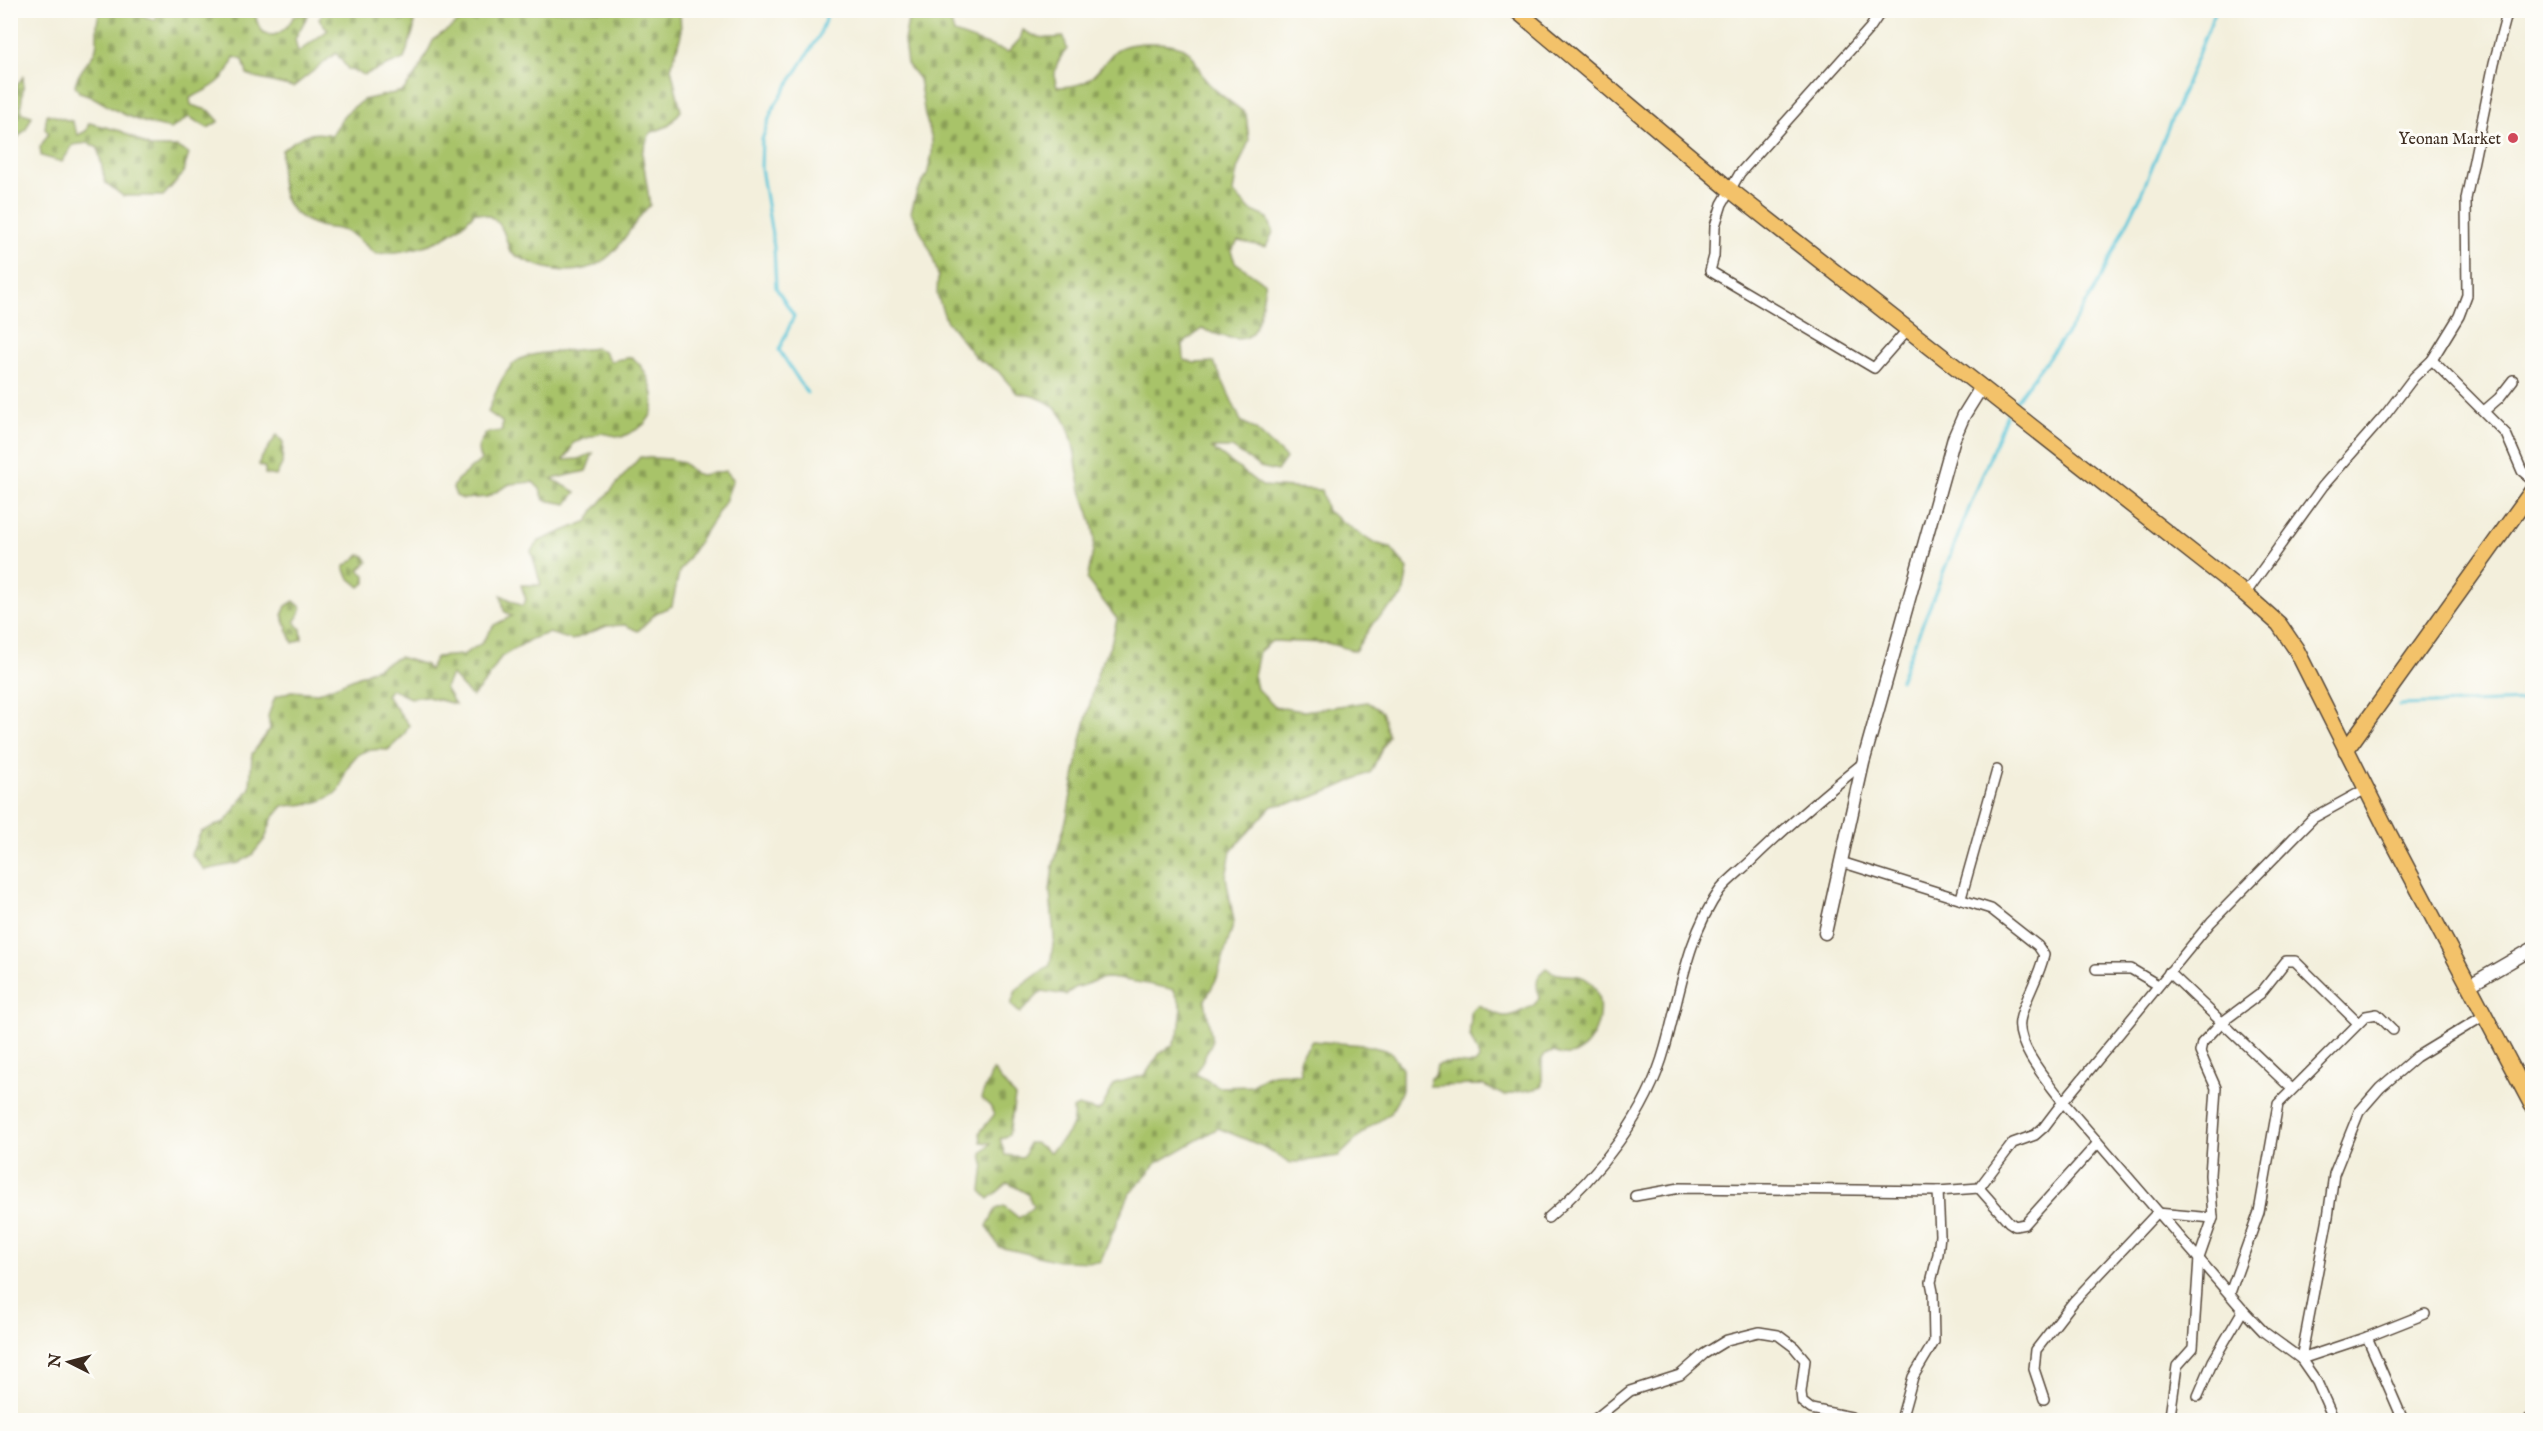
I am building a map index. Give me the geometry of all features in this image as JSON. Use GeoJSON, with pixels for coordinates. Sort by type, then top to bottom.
{"type":"FeatureCollection","features":[{"type":"Feature","properties":{"kind":"main road"},"geometry":{"type":"LineString","coordinates":[[1516,10],[1729,189],[2245,594],[2279,624],[2296,649],[2366,789],[2486,1015],[2528,1087],[2532,1105]]}},
{"type":"Feature","properties":{"kind":"main road"},"geometry":{"type":"LineString","coordinates":[[2346,750],[2532,491]]}},
{"type":"Feature","properties":{"kind":"street"},"geometry":{"type":"LineString","coordinates":[[1882,10],[1870,28],[1740,173],[1729,189],[1715,226],[1716,242],[1710,271],[1874,368],[1908,329]]}},
{"type":"Feature","properties":{"kind":"street"},"geometry":{"type":"LineString","coordinates":[[2245,594],[2323,486],[2386,414],[2414,377],[2432,360],[2449,334],[2467,295],[2466,199],[2494,63],[2508,10]]}},
{"type":"Feature","properties":{"kind":"street"},"geometry":{"type":"LineString","coordinates":[[2432,360],[2506,434],[2522,471],[2532,479]]}},
{"type":"Feature","properties":{"kind":"street"},"geometry":{"type":"LineString","coordinates":[[2484,411],[2499,398],[2513,380]]}},
{"type":"Feature","properties":{"kind":"street"},"geometry":{"type":"LineString","coordinates":[[1825,933],[1863,763],[1954,438],[1964,415],[1982,386]]}},
{"type":"Feature","properties":{"kind":"street"},"geometry":{"type":"LineString","coordinates":[[1548,1218],[1577,1194],[1605,1158],[1633,1121],[1653,1083],[1665,1050],[1684,972],[1699,930],[1720,890],[1787,826],[1863,763]]}},
{"type":"Feature","properties":{"kind":"street"},"geometry":{"type":"LineString","coordinates":[[1961,898],[1997,770]]}},
{"type":"Feature","properties":{"kind":"street"},"geometry":{"type":"LineString","coordinates":[[1635,1196],[1680,1188],[1938,1191],[1979,1188],[2013,1143],[2035,1135],[2044,1127],[2211,921],[2313,819],[2366,789]]}},
{"type":"Feature","properties":{"kind":"street"},"geometry":{"type":"LineString","coordinates":[[1841,862],[1991,909],[2038,946],[2044,955],[2020,1021],[2021,1032],[2036,1066],[2063,1102],[2157,1213],[2243,1310],[2264,1332],[2301,1359],[2318,1382],[2334,1420]]}},
{"type":"Feature","properties":{"kind":"street"},"geometry":{"type":"LineString","coordinates":[[2470,985],[2532,949]]}},
{"type":"Feature","properties":{"kind":"street"},"geometry":{"type":"LineString","coordinates":[[2166,1420],[2170,1416],[2177,1366],[2193,1348],[2199,1258],[2213,1218],[2210,1174],[2216,1088],[2200,1052],[2202,1043],[2221,1023],[2260,994],[2286,961],[2295,961],[2358,1023]]}},
{"type":"Feature","properties":{"kind":"street"},"geometry":{"type":"LineString","coordinates":[[2096,969],[2131,969],[2158,985]]}},
{"type":"Feature","properties":{"kind":"street"},"geometry":{"type":"LineString","coordinates":[[2169,972],[2292,1089]]}},
{"type":"Feature","properties":{"kind":"street"},"geometry":{"type":"LineString","coordinates":[[2230,1293],[2259,1212],[2278,1104],[2366,1016],[2377,1014],[2393,1030]]}},
{"type":"Feature","properties":{"kind":"street"},"geometry":{"type":"LineString","coordinates":[[2301,1359],[2334,1173],[2359,1112],[2380,1088],[2416,1057],[2486,1015]]}},
{"type":"Feature","properties":{"kind":"street"},"geometry":{"type":"LineString","coordinates":[[1979,1188],[2009,1222],[2015,1226],[2025,1224],[2098,1143]]}},
{"type":"Feature","properties":{"kind":"street"},"geometry":{"type":"LineString","coordinates":[[1901,1420],[1913,1377],[1934,1342],[1934,1292],[1930,1282],[1938,1254],[1940,1235],[1938,1191]]}},
{"type":"Feature","properties":{"kind":"street"},"geometry":{"type":"LineString","coordinates":[[2157,1213],[2213,1218]]}},
{"type":"Feature","properties":{"kind":"street"},"geometry":{"type":"LineString","coordinates":[[2044,1399],[2034,1369],[2036,1350],[2074,1301],[2157,1213]]}},
{"type":"Feature","properties":{"kind":"street"},"geometry":{"type":"LineString","coordinates":[[2198,1396],[2213,1361],[2243,1310]]}},
{"type":"Feature","properties":{"kind":"street"},"geometry":{"type":"LineString","coordinates":[[2301,1359],[2367,1337],[2425,1314]]}},
{"type":"Feature","properties":{"kind":"street"},"geometry":{"type":"LineString","coordinates":[[1594,1420],[1630,1390],[1680,1375],[1704,1354],[1727,1341],[1759,1332],[1778,1335],[1794,1347],[1805,1360],[1802,1402],[1812,1409],[1851,1417],[1855,1420]]}},
{"type":"Feature","properties":{"kind":"street"},"geometry":{"type":"LineString","coordinates":[[2367,1337],[2403,1420]]}},
{"type":"Feature","properties":{"kind":"green space"},"geometry":{"type":"Polygon","coordinates":[[[101,11],[144,11],[143,16],[156,20],[157,11],[255,11],[260,29],[270,35],[282,31],[294,16],[309,13],[295,39],[298,52],[328,30],[319,19],[324,11],[386,11],[389,15],[413,11],[414,29],[404,59],[364,75],[348,69],[336,53],[293,87],[247,74],[243,60],[234,57],[223,78],[190,98],[191,105],[210,111],[219,121],[208,128],[189,117],[171,129],[134,118],[79,92],[75,85],[79,74],[96,48],[98,19],[101,11]]]}},
{"type":"Feature","properties":{"kind":"green space"},"geometry":{"type":"Polygon","coordinates":[[[470,11],[680,11],[681,35],[671,68],[681,111],[668,126],[650,133],[642,153],[650,205],[616,249],[592,267],[564,271],[536,265],[523,259],[510,252],[503,230],[496,221],[475,212],[454,231],[430,244],[404,251],[376,254],[350,233],[319,226],[296,214],[284,197],[281,175],[282,150],[305,135],[317,133],[332,135],[345,114],[363,100],[403,91],[418,71],[434,39],[469,15],[470,11]]]}},
{"type":"Feature","properties":{"kind":"green space"},"geometry":{"type":"Polygon","coordinates":[[[909,15],[950,19],[954,33],[1008,52],[1020,39],[1023,30],[1042,38],[1064,37],[1067,49],[1056,66],[1057,87],[1085,82],[1096,74],[1113,53],[1127,46],[1158,43],[1184,48],[1194,58],[1204,78],[1213,88],[1246,114],[1249,141],[1237,170],[1233,192],[1250,210],[1268,218],[1273,232],[1266,247],[1238,241],[1231,251],[1235,262],[1265,283],[1260,314],[1254,330],[1244,338],[1228,338],[1202,329],[1183,344],[1184,360],[1194,363],[1214,362],[1241,421],[1256,430],[1286,458],[1277,471],[1260,467],[1232,448],[1212,448],[1262,486],[1321,490],[1327,511],[1372,542],[1391,548],[1408,569],[1403,596],[1373,623],[1355,651],[1327,643],[1272,641],[1259,652],[1254,675],[1257,689],[1275,707],[1304,711],[1367,702],[1382,712],[1388,736],[1371,772],[1302,801],[1272,806],[1231,851],[1226,877],[1234,922],[1217,978],[1205,1000],[1212,1042],[1196,1074],[1219,1087],[1252,1086],[1269,1075],[1301,1074],[1300,1058],[1312,1041],[1364,1045],[1390,1051],[1402,1068],[1402,1090],[1391,1113],[1367,1129],[1339,1156],[1290,1163],[1262,1146],[1218,1128],[1157,1163],[1130,1193],[1100,1262],[1059,1261],[999,1247],[987,1226],[996,1209],[1004,1206],[1019,1218],[1033,1207],[1028,1194],[1008,1183],[989,1199],[981,1191],[984,1164],[982,1153],[991,1143],[981,1142],[980,1132],[994,1115],[990,1106],[981,1098],[993,1070],[1015,1097],[1009,1135],[1000,1139],[1005,1155],[1022,1157],[1026,1153],[1028,1143],[1035,1143],[1050,1152],[1070,1128],[1073,1109],[1078,1106],[1097,1111],[1101,1109],[1115,1083],[1145,1075],[1160,1053],[1173,1045],[1179,1032],[1182,1008],[1174,990],[1107,978],[1076,987],[1066,995],[1042,991],[1020,1013],[1011,1005],[1016,990],[1050,965],[1054,938],[1050,891],[1053,866],[1067,817],[1081,740],[1098,671],[1111,644],[1117,619],[1087,580],[1094,534],[1081,490],[1072,440],[1061,414],[1051,404],[1037,397],[1017,393],[998,371],[976,358],[946,320],[937,295],[938,275],[931,252],[911,212],[917,191],[927,175],[932,154],[932,139],[919,79],[907,64],[904,41],[909,15]]]}},
{"type":"Feature","properties":{"kind":"green space"},"geometry":{"type":"Polygon","coordinates":[[[23,77],[22,113],[32,116],[26,129],[15,140],[11,134],[16,127],[16,118],[11,117],[12,91],[23,77]]]}},
{"type":"Feature","properties":{"kind":"green space"},"geometry":{"type":"Polygon","coordinates":[[[47,114],[72,121],[78,135],[86,131],[89,123],[121,131],[150,147],[177,147],[189,154],[182,175],[163,196],[123,196],[105,182],[98,148],[88,143],[73,145],[62,162],[41,156],[40,147],[49,133],[45,129],[47,114]]]}},
{"type":"Feature","properties":{"kind":"green space"},"geometry":{"type":"Polygon","coordinates":[[[595,348],[604,351],[610,361],[632,357],[643,370],[648,378],[653,397],[651,414],[644,424],[622,437],[601,433],[573,443],[570,452],[563,460],[578,459],[593,453],[586,471],[552,479],[576,492],[567,504],[544,500],[540,489],[533,482],[510,484],[487,497],[463,499],[456,496],[453,488],[457,480],[481,460],[478,453],[481,440],[486,433],[502,431],[502,422],[488,412],[495,393],[509,368],[521,359],[541,353],[595,348]]]}},
{"type":"Feature","properties":{"kind":"green space"},"geometry":{"type":"Polygon","coordinates":[[[277,435],[283,442],[282,464],[276,476],[265,474],[265,468],[259,465],[277,435]]]}},
{"type":"Feature","properties":{"kind":"green space"},"geometry":{"type":"Polygon","coordinates":[[[640,457],[669,459],[683,463],[701,475],[726,471],[733,479],[725,502],[679,572],[672,606],[656,613],[638,631],[625,625],[607,626],[572,640],[549,633],[531,639],[501,657],[487,680],[472,697],[451,674],[445,688],[455,704],[424,696],[410,698],[391,689],[386,695],[409,725],[404,735],[388,750],[367,751],[356,757],[347,768],[339,791],[331,796],[311,804],[283,806],[272,819],[265,839],[252,855],[239,863],[205,870],[191,854],[201,832],[226,821],[250,788],[252,754],[270,729],[268,716],[275,697],[291,691],[318,693],[399,657],[426,665],[429,670],[436,657],[463,655],[482,643],[494,625],[512,616],[504,611],[501,595],[522,606],[526,600],[521,585],[541,585],[531,551],[539,541],[588,521],[594,510],[640,457]]]}},
{"type":"Feature","properties":{"kind":"green space"},"geometry":{"type":"Polygon","coordinates":[[[360,555],[365,556],[368,562],[359,570],[365,575],[365,583],[360,587],[348,577],[344,567],[360,555]]]}},
{"type":"Feature","properties":{"kind":"green space"},"geometry":{"type":"Polygon","coordinates":[[[294,601],[302,608],[295,622],[301,629],[302,639],[293,643],[282,615],[286,606],[294,601]]]}},
{"type":"Feature","properties":{"kind":"green space"},"geometry":{"type":"Polygon","coordinates":[[[1546,968],[1558,974],[1585,978],[1596,991],[1599,1018],[1588,1044],[1579,1052],[1567,1055],[1554,1052],[1545,1054],[1542,1059],[1542,1087],[1537,1089],[1505,1096],[1482,1085],[1429,1086],[1431,1078],[1435,1076],[1437,1065],[1475,1064],[1479,1059],[1470,1036],[1470,1012],[1478,1005],[1500,1015],[1509,1016],[1532,1006],[1539,997],[1538,978],[1546,968]]]}},
{"type":"Feature","properties":{"kind":"waterway"},"geometry":{"type":"LineString","coordinates":[[807,393],[779,350],[794,316],[776,288],[774,247],[761,168],[762,140],[772,110],[819,36],[829,10]]}},
{"type":"Feature","properties":{"kind":"waterway"},"geometry":{"type":"LineString","coordinates":[[1537,16],[1541,10]]}},
{"type":"Feature","properties":{"kind":"waterway"},"geometry":{"type":"LineString","coordinates":[[2012,406],[2072,326],[2094,291],[2139,199],[2216,10]]}},
{"type":"Feature","properties":{"kind":"waterway"},"geometry":{"type":"LineString","coordinates":[[1900,680],[2007,414]]}},
{"type":"Feature","properties":{"kind":"waterway"},"geometry":{"type":"LineString","coordinates":[[2399,705],[2532,701]]}},
{"type":"Feature","properties":{"kind":"place","name":"Yeonan Market"},"geometry":{"type":"Point","coordinates":[2513,138]}}]}
